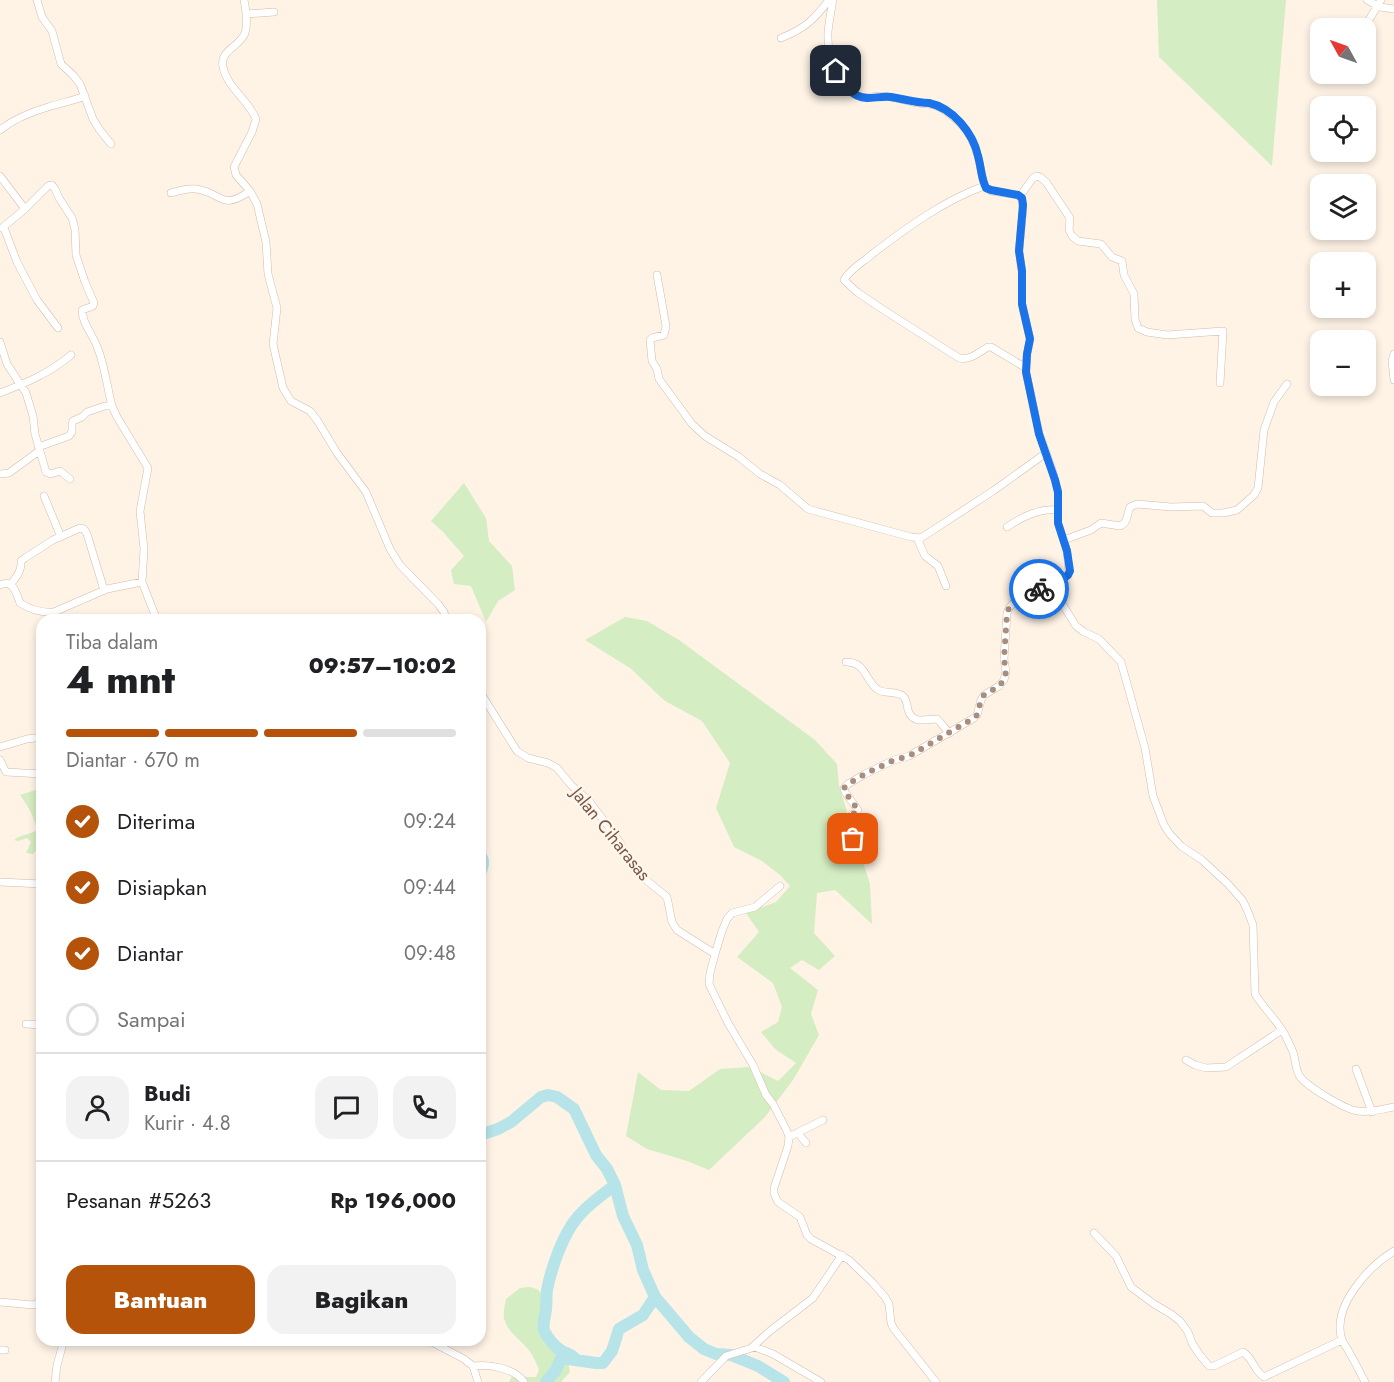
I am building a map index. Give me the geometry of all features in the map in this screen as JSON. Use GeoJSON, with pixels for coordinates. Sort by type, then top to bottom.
{"type":"FeatureCollection","features":[{"type":"Feature","properties":{"kind":"street"},"geometry":{"type":"LineString","coordinates":[[37,0],[42,17],[52,31],[61,64],[76,78],[99,129],[111,144]]}},
{"type":"Feature","properties":{"kind":"street"},"geometry":{"type":"LineString","coordinates":[[244,0],[247,14],[246,33],[222,61],[228,81],[247,103],[256,119],[234,167],[236,175],[250,192],[259,212],[267,249],[268,274],[277,308],[273,344],[283,388],[291,400],[310,411],[317,420],[337,453],[366,492],[394,557],[442,608],[444,614]]}},
{"type":"Feature","properties":{"kind":"street"},"geometry":{"type":"LineString","coordinates":[[781,38],[796,32],[810,22],[831,0]]}},
{"type":"Feature","properties":{"kind":"street"},"geometry":{"type":"LineString","coordinates":[[831,0],[828,40],[831,57],[842,83],[850,91],[860,96],[929,103],[949,113],[974,140],[984,186],[991,190],[1020,196],[1023,205],[1019,246],[1022,304],[1030,339],[1026,368],[1039,434],[1058,492],[1058,523],[1070,571],[1065,577],[1017,599],[1009,608],[1004,680],[984,695],[974,718],[909,756],[878,767],[844,788],[858,810],[844,822],[853,839]]}},
{"type":"Feature","properties":{"kind":"street"},"geometry":{"type":"LineString","coordinates":[[1367,0],[1394,9]]}},
{"type":"Feature","properties":{"kind":"street"},"geometry":{"type":"LineString","coordinates":[[1370,18],[1380,3]]}},
{"type":"Feature","properties":{"kind":"street"},"geometry":{"type":"LineString","coordinates":[[247,14],[274,12]]}},
{"type":"Feature","properties":{"kind":"street"},"geometry":{"type":"LineString","coordinates":[[0,130],[10,122],[33,112],[85,96]]}},
{"type":"Feature","properties":{"kind":"street"},"geometry":{"type":"LineString","coordinates":[[0,176],[25,209]]}},
{"type":"Feature","properties":{"kind":"street"},"geometry":{"type":"LineString","coordinates":[[1020,196],[1033,178],[1040,177],[1046,182],[1070,218],[1069,230],[1072,237],[1078,241],[1101,244],[1112,257],[1122,261],[1124,275],[1134,294],[1135,319],[1138,328],[1167,335],[1223,331],[1220,383]]}},
{"type":"Feature","properties":{"kind":"street"},"geometry":{"type":"LineString","coordinates":[[58,328],[37,300],[16,262],[2,229],[52,184],[72,219],[75,229],[76,255],[94,303],[93,306],[82,310],[82,315],[98,348],[112,406],[148,468],[140,511],[144,549],[142,582],[155,614]]}},
{"type":"Feature","properties":{"kind":"street"},"geometry":{"type":"LineString","coordinates":[[984,186],[968,192],[923,217],[862,262],[845,276],[844,280],[879,308],[959,358],[970,358],[991,347],[1026,368]]}},
{"type":"Feature","properties":{"kind":"street"},"geometry":{"type":"LineString","coordinates":[[171,193],[197,189],[228,201],[250,192]]}},
{"type":"Feature","properties":{"kind":"street"},"geometry":{"type":"LineString","coordinates":[[657,275],[666,326],[664,334],[650,340],[652,361],[659,379],[692,424],[705,436],[739,457],[759,474],[780,485],[808,509],[916,538],[926,536],[1046,453]]}},
{"type":"Feature","properties":{"kind":"street"},"geometry":{"type":"LineString","coordinates":[[0,342],[7,364],[26,393],[39,449],[48,473],[60,471],[70,479]]}},
{"type":"Feature","properties":{"kind":"street"},"geometry":{"type":"LineString","coordinates":[[1394,354],[1392,361],[1394,380]]}},
{"type":"Feature","properties":{"kind":"street"},"geometry":{"type":"LineString","coordinates":[[0,393],[56,368],[72,355]]}},
{"type":"Feature","properties":{"kind":"street"},"geometry":{"type":"LineString","coordinates":[[1064,540],[1091,530],[1101,523],[1123,526],[1130,507],[1134,504],[1171,507],[1203,506],[1212,513],[1237,510],[1254,495],[1258,488],[1264,430],[1274,402],[1287,384]]}},
{"type":"Feature","properties":{"kind":"street"},"geometry":{"type":"LineString","coordinates":[[0,474],[9,473],[39,449],[69,436],[72,432],[72,423],[87,412],[112,406]]}},
{"type":"Feature","properties":{"kind":"street"},"geometry":{"type":"LineString","coordinates":[[44,496],[61,537]]}},
{"type":"Feature","properties":{"kind":"street"},"geometry":{"type":"LineString","coordinates":[[1007,527],[1032,513],[1049,509],[1058,510]]}},
{"type":"Feature","properties":{"kind":"street"},"geometry":{"type":"LineString","coordinates":[[11,584],[18,576],[22,566],[21,561],[35,551],[80,528],[87,534],[104,590]]}},
{"type":"Feature","properties":{"kind":"street"},"geometry":{"type":"LineString","coordinates":[[916,538],[925,555],[938,566],[946,586]]}},
{"type":"Feature","properties":{"kind":"street"},"geometry":{"type":"LineString","coordinates":[[51,614],[104,590],[142,582]]}},
{"type":"Feature","properties":{"kind":"street"},"geometry":{"type":"LineString","coordinates":[[0,585],[11,584],[20,603],[43,614]]}},
{"type":"Feature","properties":{"kind":"street"},"geometry":{"type":"LineString","coordinates":[[1050,584],[1076,627],[1099,639],[1121,662],[1145,748],[1153,796],[1164,825],[1174,840],[1202,860],[1243,901],[1253,925],[1255,994],[1282,1030],[1294,1053],[1296,1070],[1303,1080],[1350,1109],[1372,1112],[1394,1107]]}},
{"type":"Feature","properties":{"kind":"street"},"geometry":{"type":"LineString","coordinates":[[846,662],[858,665],[878,690],[900,694],[904,697],[909,710],[917,720],[938,719],[950,733]]}},
{"type":"Feature","properties":{"kind":"street","name":"Jalan Ciharasas"},"geometry":{"type":"LineString","coordinates":[[486,702],[517,752],[557,768],[588,800],[615,835],[640,875],[667,897],[672,922],[677,930],[715,954]]}},
{"type":"Feature","properties":{"kind":"street"},"geometry":{"type":"LineString","coordinates":[[0,747],[36,738]]}},
{"type":"Feature","properties":{"kind":"street"},"geometry":{"type":"LineString","coordinates":[[0,760],[6,772],[36,774]]}},
{"type":"Feature","properties":{"kind":"street"},"geometry":{"type":"LineString","coordinates":[[0,882],[36,884]]}},
{"type":"Feature","properties":{"kind":"street"},"geometry":{"type":"LineString","coordinates":[[780,886],[755,907],[732,913],[725,923],[709,979],[711,989],[789,1137],[774,1193],[778,1202],[800,1217],[811,1239],[842,1255],[863,1272],[885,1297],[889,1304],[894,1329],[936,1382]]}},
{"type":"Feature","properties":{"kind":"street"},"geometry":{"type":"LineString","coordinates":[[26,1024],[36,1025]]}},
{"type":"Feature","properties":{"kind":"street"},"geometry":{"type":"LineString","coordinates":[[1186,1060],[1206,1068],[1226,1067],[1282,1030]]}},
{"type":"Feature","properties":{"kind":"street"},"geometry":{"type":"LineString","coordinates":[[1356,1069],[1372,1112]]}},
{"type":"Feature","properties":{"kind":"street"},"geometry":{"type":"LineString","coordinates":[[789,1137],[824,1120]]}},
{"type":"Feature","properties":{"kind":"street"},"geometry":{"type":"LineString","coordinates":[[798,1133],[806,1143]]}},
{"type":"Feature","properties":{"kind":"street"},"geometry":{"type":"LineString","coordinates":[[1094,1233],[1116,1256],[1131,1287],[1180,1321],[1199,1354],[1209,1366],[1214,1366],[1243,1352],[1248,1355],[1258,1372],[1264,1377],[1342,1340]]}},
{"type":"Feature","properties":{"kind":"street"},"geometry":{"type":"LineString","coordinates":[[1365,1382],[1342,1340],[1340,1320],[1350,1294],[1394,1251]]}},
{"type":"Feature","properties":{"kind":"street"},"geometry":{"type":"LineString","coordinates":[[751,1348],[813,1298],[842,1255]]}},
{"type":"Feature","properties":{"kind":"street"},"geometry":{"type":"LineString","coordinates":[[0,1302],[36,1304]]}},
{"type":"Feature","properties":{"kind":"street"},"geometry":{"type":"LineString","coordinates":[[54,1382],[62,1346]]}},
{"type":"Feature","properties":{"kind":"street"},"geometry":{"type":"LineString","coordinates":[[439,1346],[474,1366],[497,1367],[518,1375],[524,1382]]}},
{"type":"Feature","properties":{"kind":"street"},"geometry":{"type":"LineString","coordinates":[[701,1382],[726,1356],[751,1348],[758,1348],[773,1354],[821,1382]]}},
{"type":"Feature","properties":{"kind":"street"},"geometry":{"type":"LineString","coordinates":[[474,1366],[478,1382]]}},
{"type":"Feature","properties":{"kind":"green space"},"geometry":{"type":"Polygon","coordinates":[[[1157,0],[1286,0],[1272,166],[1159,57],[1157,0]]]}},
{"type":"Feature","properties":{"kind":"green space"},"geometry":{"type":"Polygon","coordinates":[[[464,483],[486,518],[489,541],[512,566],[515,590],[498,601],[486,622],[486,614],[483,614],[471,586],[454,584],[451,570],[464,556],[431,521],[464,483]]]}},
{"type":"Feature","properties":{"kind":"green space"},"geometry":{"type":"Polygon","coordinates":[[[625,617],[647,621],[679,640],[815,740],[837,764],[839,785],[847,812],[838,820],[845,863],[861,856],[870,884],[872,924],[835,890],[817,893],[814,933],[835,956],[819,970],[802,960],[790,968],[818,990],[811,1014],[819,1035],[793,1080],[765,1117],[709,1170],[647,1149],[626,1136],[638,1072],[661,1090],[689,1091],[720,1069],[750,1067],[778,1081],[796,1063],[775,1049],[761,1032],[778,1022],[782,1007],[773,983],[737,957],[759,932],[746,913],[776,902],[790,886],[762,861],[734,847],[716,808],[730,763],[702,721],[665,701],[630,668],[585,640],[625,617]]]}},
{"type":"Feature","properties":{"kind":"green space"},"geometry":{"type":"Polygon","coordinates":[[[36,790],[36,827],[30,811],[20,795],[36,790]]]}},
{"type":"Feature","properties":{"kind":"green space"},"geometry":{"type":"Polygon","coordinates":[[[36,830],[36,850],[33,854],[26,853],[31,842],[27,838],[14,840],[36,830]]]}},
{"type":"Feature","properties":{"kind":"green space"},"geometry":{"type":"Polygon","coordinates":[[[520,1288],[537,1289],[542,1295],[543,1338],[548,1346],[568,1363],[570,1372],[561,1382],[509,1382],[511,1378],[519,1374],[536,1377],[539,1370],[531,1353],[510,1331],[504,1318],[506,1299],[520,1288]]]}},
{"type":"Feature","properties":{"kind":"waterway"},"geometry":{"type":"LineString","coordinates":[[486,1133],[511,1122],[541,1097],[548,1095],[557,1097],[574,1109],[596,1155],[607,1169],[615,1185],[623,1216],[637,1245],[643,1270],[655,1297],[689,1337],[704,1349],[716,1354],[731,1355],[758,1366],[784,1382]]}},
{"type":"Feature","properties":{"kind":"waterway"},"geometry":{"type":"LineString","coordinates":[[577,1360],[557,1347],[544,1330],[547,1290],[558,1252],[572,1225],[585,1209],[615,1185]]}},
{"type":"Feature","properties":{"kind":"waterway"},"geometry":{"type":"LineString","coordinates":[[546,1382],[556,1370],[561,1358],[603,1363],[612,1351],[619,1329],[643,1315],[655,1297]]}},
{"type":"Feature","properties":{"kind":"way so far"},"geometry":{"type":"LineString","coordinates":[[853,839],[844,822],[858,810],[844,788],[878,767],[909,756],[931,744],[970,722],[977,715],[984,695],[1003,683],[1006,676],[1004,659],[1009,608],[1017,599],[1039,589]]}},
{"type":"Feature","properties":{"kind":"route"},"geometry":{"type":"LineString","coordinates":[[836,71],[846,88],[865,98],[880,96],[929,103],[949,113],[974,140],[984,186],[991,190],[1013,193],[1022,199],[1019,251],[1022,271],[1022,304],[1030,339],[1026,372],[1039,434],[1058,492],[1058,523],[1067,551],[1070,571],[1061,580],[1039,589]]}}]}
